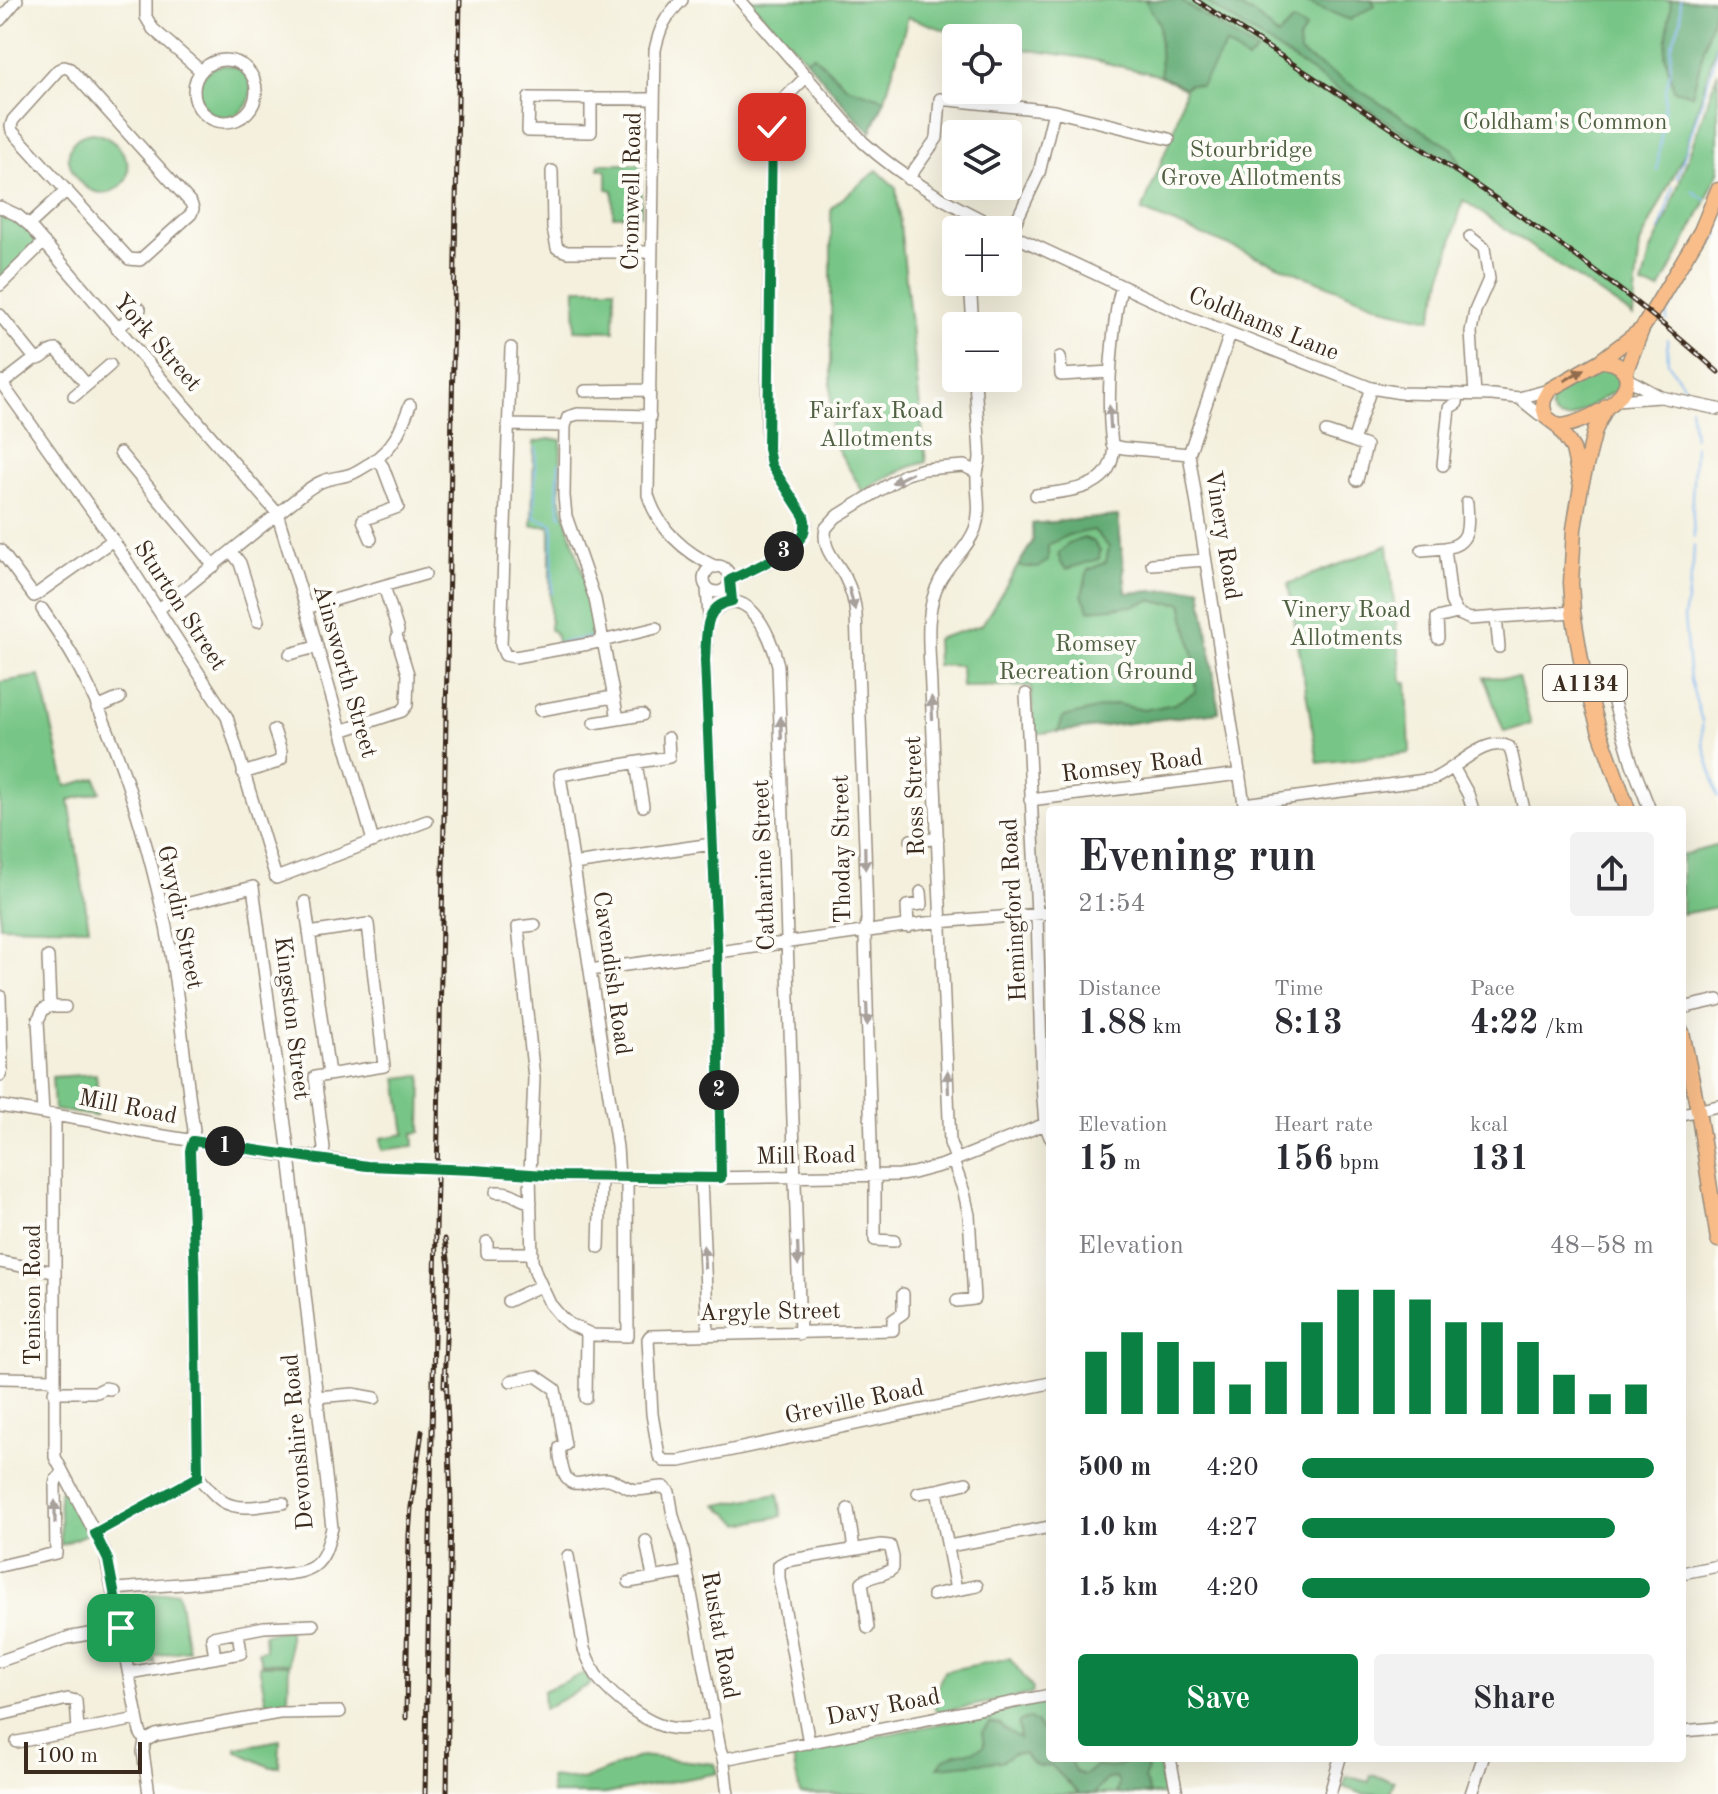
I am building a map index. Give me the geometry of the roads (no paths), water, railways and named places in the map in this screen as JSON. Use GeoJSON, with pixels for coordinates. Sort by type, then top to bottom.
{"type":"FeatureCollection","features":[{"type":"Feature","properties":{"kind":"main road","name":"A1134"},"geometry":{"type":"LineString","coordinates":[[1626,806],[1587,693],[1573,612],[1572,550],[1581,486],[1595,430],[1611,403],[1623,393],[1642,329],[1701,231],[1718,190]]}},
{"type":"Feature","properties":{"kind":"main road","name":"A1134"},"geometry":{"type":"LineString","coordinates":[[1549,390],[1600,361],[1642,329]]}},
{"type":"Feature","properties":{"kind":"main road"},"geometry":{"type":"LineString","coordinates":[[1600,361],[1616,363],[1626,375]]}},
{"type":"Feature","properties":{"kind":"main road"},"geometry":{"type":"LineString","coordinates":[[1549,390],[1543,407],[1552,422],[1574,424],[1611,403]]}},
{"type":"Feature","properties":{"kind":"main road","name":"A1134"},"geometry":{"type":"LineString","coordinates":[[1552,422],[1573,449],[1581,486]]}},
{"type":"Feature","properties":{"kind":"main road"},"geometry":{"type":"LineString","coordinates":[[1686,1052],[1713,1175],[1718,1240]]}},
{"type":"Feature","properties":{"kind":"street"},"geometry":{"type":"LineString","coordinates":[[0,20],[17,0]]}},
{"type":"Feature","properties":{"kind":"street"},"geometry":{"type":"LineString","coordinates":[[146,0],[146,17],[153,29],[201,71]]}},
{"type":"Feature","properties":{"kind":"street","name":"Cromwell Road"},"geometry":{"type":"LineString","coordinates":[[682,0],[667,14],[655,50],[648,495],[660,524],[687,549],[720,567]]}},
{"type":"Feature","properties":{"kind":"street","name":"Coldhams Lane"},"geometry":{"type":"LineString","coordinates":[[740,0],[863,142],[908,179],[967,216]]}},
{"type":"Feature","properties":{"kind":"street"},"geometry":{"type":"LineString","coordinates":[[230,60],[248,70],[256,89],[251,109],[235,121],[215,121],[206,116],[195,99],[196,79],[201,71],[210,64],[230,60]]}},
{"type":"Feature","properties":{"kind":"street"},"geometry":{"type":"LineString","coordinates":[[64,67],[70,69],[191,203],[193,209],[140,260],[129,259],[67,190],[12,131],[11,126],[13,120],[64,67]]}},
{"type":"Feature","properties":{"kind":"street"},"geometry":{"type":"LineString","coordinates":[[771,560],[746,566],[720,567],[706,573],[706,585],[712,591],[725,590],[730,582],[771,560],[794,545],[805,528],[804,516],[771,465],[767,426],[772,127],[778,105],[807,76]]}},
{"type":"Feature","properties":{"kind":"street"},"geometry":{"type":"LineString","coordinates":[[591,98],[591,132],[528,131],[529,98],[591,98],[654,99]]}},
{"type":"Feature","properties":{"kind":"street"},"geometry":{"type":"LineString","coordinates":[[908,179],[937,138],[940,99],[1054,111],[1169,139]]}},
{"type":"Feature","properties":{"kind":"street"},"geometry":{"type":"LineString","coordinates":[[1016,216],[1039,173],[1054,111]]}},
{"type":"Feature","properties":{"kind":"street"},"geometry":{"type":"LineString","coordinates":[[552,171],[553,228],[557,248],[567,252],[652,252]]}},
{"type":"Feature","properties":{"kind":"street"},"geometry":{"type":"LineString","coordinates":[[29,225],[67,190]]}},
{"type":"Feature","properties":{"kind":"street","name":"York Street"},"geometry":{"type":"LineString","coordinates":[[0,207],[29,225],[277,513]]}},
{"type":"Feature","properties":{"kind":"street"},"geometry":{"type":"LineString","coordinates":[[1470,237],[1485,251],[1489,279],[1475,311],[1471,332],[1475,395]]}},
{"type":"Feature","properties":{"kind":"street","name":"Coldhams Lane"},"geometry":{"type":"LineString","coordinates":[[1022,239],[1230,334],[1371,388],[1401,393],[1519,398],[1549,390]]}},
{"type":"Feature","properties":{"kind":"street"},"geometry":{"type":"LineString","coordinates":[[0,285],[44,242]]}},
{"type":"Feature","properties":{"kind":"street"},"geometry":{"type":"LineString","coordinates":[[1036,495],[1072,491],[1096,481],[1111,464],[1114,446],[1110,372],[1122,287]]}},
{"type":"Feature","properties":{"kind":"street"},"geometry":{"type":"LineString","coordinates":[[117,329],[140,309]]}},
{"type":"Feature","properties":{"kind":"street"},"geometry":{"type":"LineString","coordinates":[[0,315],[32,351],[34,359]]}},
{"type":"Feature","properties":{"kind":"street"},"geometry":{"type":"LineString","coordinates":[[1189,454],[1230,334]]}},
{"type":"Feature","properties":{"kind":"street"},"geometry":{"type":"LineString","coordinates":[[511,348],[503,650],[515,657],[656,628]]}},
{"type":"Feature","properties":{"kind":"street"},"geometry":{"type":"LineString","coordinates":[[1,383],[34,359],[57,350],[87,385]]}},
{"type":"Feature","properties":{"kind":"street"},"geometry":{"type":"LineString","coordinates":[[1060,357],[1061,375],[1110,372]]}},
{"type":"Feature","properties":{"kind":"street"},"geometry":{"type":"LineString","coordinates":[[74,396],[110,365]]}},
{"type":"Feature","properties":{"kind":"street"},"geometry":{"type":"LineString","coordinates":[[1626,375],[1661,397],[1718,409]]}},
{"type":"Feature","properties":{"kind":"street","name":"Sturton Street"},"geometry":{"type":"LineString","coordinates":[[1,383],[113,540],[227,717],[276,878],[373,841]]}},
{"type":"Feature","properties":{"kind":"street"},"geometry":{"type":"LineString","coordinates":[[1353,441],[1371,388]]}},
{"type":"Feature","properties":{"kind":"street"},"geometry":{"type":"LineString","coordinates":[[585,391],[650,390]]}},
{"type":"Feature","properties":{"kind":"street","name":"Ross Street"},"geometry":{"type":"LineString","coordinates":[[957,1301],[974,1299],[969,1215],[950,1143],[930,607],[941,579],[975,529],[979,500],[976,472],[980,465],[976,392]]}},
{"type":"Feature","properties":{"kind":"street"},"geometry":{"type":"LineString","coordinates":[[1440,394],[1441,403],[1449,408]]}},
{"type":"Feature","properties":{"kind":"street"},"geometry":{"type":"LineString","coordinates":[[1449,408],[1457,403],[1458,394]]}},
{"type":"Feature","properties":{"kind":"street"},"geometry":{"type":"LineString","coordinates":[[1611,403],[1661,397]]}},
{"type":"Feature","properties":{"kind":"street"},"geometry":{"type":"LineString","coordinates":[[1519,398],[1552,422]]}},
{"type":"Feature","properties":{"kind":"street"},"geometry":{"type":"LineString","coordinates":[[0,408],[12,400]]}},
{"type":"Feature","properties":{"kind":"street"},"geometry":{"type":"LineString","coordinates":[[159,609],[306,491],[325,479],[349,475],[377,458],[394,444],[410,405]]}},
{"type":"Feature","properties":{"kind":"street"},"geometry":{"type":"LineString","coordinates":[[1443,465],[1449,408]]}},
{"type":"Feature","properties":{"kind":"street"},"geometry":{"type":"LineString","coordinates":[[618,719],[595,599],[566,516],[565,426],[568,417],[578,414],[650,416]]}},
{"type":"Feature","properties":{"kind":"street"},"geometry":{"type":"LineString","coordinates":[[508,425],[565,426]]}},
{"type":"Feature","properties":{"kind":"street"},"geometry":{"type":"LineString","coordinates":[[1326,432],[1366,446],[1357,480]]}},
{"type":"Feature","properties":{"kind":"street"},"geometry":{"type":"LineString","coordinates":[[964,466],[972,459],[978,443]]}},
{"type":"Feature","properties":{"kind":"street","name":"Vinery Road"},"geometry":{"type":"LineString","coordinates":[[1114,446],[1189,454],[1245,806]]}},
{"type":"Feature","properties":{"kind":"street"},"geometry":{"type":"LineString","coordinates":[[120,453],[214,566]]}},
{"type":"Feature","properties":{"kind":"street"},"geometry":{"type":"LineString","coordinates":[[371,539],[363,520],[398,507],[377,458]]}},
{"type":"Feature","properties":{"kind":"street"},"geometry":{"type":"LineString","coordinates":[[805,528],[825,532],[836,517],[906,474],[924,469],[964,466],[976,472]]}},
{"type":"Feature","properties":{"kind":"street"},"geometry":{"type":"LineString","coordinates":[[1422,550],[1458,545],[1467,532],[1467,503]]}},
{"type":"Feature","properties":{"kind":"street","name":"Ainsworth Street"},"geometry":{"type":"LineString","coordinates":[[277,513],[373,841]]}},
{"type":"Feature","properties":{"kind":"street","name":"Thoday Street"},"geometry":{"type":"LineString","coordinates":[[825,532],[824,543],[845,577],[855,606],[865,834],[875,1240],[894,1241]]}},
{"type":"Feature","properties":{"kind":"street"},"geometry":{"type":"LineString","coordinates":[[0,550],[34,596],[113,540]]}},
{"type":"Feature","properties":{"kind":"street"},"geometry":{"type":"LineString","coordinates":[[1445,548],[1451,601],[1457,613],[1470,619],[1573,612]]}},
{"type":"Feature","properties":{"kind":"street","name":"Cromwell Road"},"geometry":{"type":"LineString","coordinates":[[687,549],[706,585],[709,617],[705,660],[721,1178]]}},
{"type":"Feature","properties":{"kind":"street"},"geometry":{"type":"LineString","coordinates":[[232,552],[240,563],[258,621]]}},
{"type":"Feature","properties":{"kind":"street"},"geometry":{"type":"LineString","coordinates":[[1152,564],[1205,560]]}},
{"type":"Feature","properties":{"kind":"street"},"geometry":{"type":"LineString","coordinates":[[709,617],[719,605],[732,601],[728,572],[720,567]]}},
{"type":"Feature","properties":{"kind":"street"},"geometry":{"type":"LineString","coordinates":[[306,608],[425,574]]}},
{"type":"Feature","properties":{"kind":"street"},"geometry":{"type":"LineString","coordinates":[[341,731],[402,711],[407,705],[408,674],[384,586]]}},
{"type":"Feature","properties":{"kind":"street","name":"Catharine Street"},"geometry":{"type":"LineString","coordinates":[[732,601],[742,603],[758,619],[771,641],[778,665],[800,1334]]}},
{"type":"Feature","properties":{"kind":"street","name":"Gwydir Street"},"geometry":{"type":"LineString","coordinates":[[42,609],[76,662],[115,747],[162,910],[194,1130],[190,1146],[196,1291],[198,1477]]}},
{"type":"Feature","properties":{"kind":"street"},"geometry":{"type":"LineString","coordinates":[[1438,638],[1437,618],[1457,613]]}},
{"type":"Feature","properties":{"kind":"street"},"geometry":{"type":"LineString","coordinates":[[1496,618],[1499,647]]}},
{"type":"Feature","properties":{"kind":"street"},"geometry":{"type":"LineString","coordinates":[[290,654],[316,647]]}},
{"type":"Feature","properties":{"kind":"street"},"geometry":{"type":"LineString","coordinates":[[1610,689],[1632,764],[1648,806]]}},
{"type":"Feature","properties":{"kind":"street","name":"Hemingford Road"},"geometry":{"type":"LineString","coordinates":[[1026,694],[1046,1086]]}},
{"type":"Feature","properties":{"kind":"street"},"geometry":{"type":"LineString","coordinates":[[97,708],[120,698]]}},
{"type":"Feature","properties":{"kind":"street"},"geometry":{"type":"LineString","coordinates":[[540,710],[614,699]]}},
{"type":"Feature","properties":{"kind":"street"},"geometry":{"type":"LineString","coordinates":[[594,723],[642,715]]}},
{"type":"Feature","properties":{"kind":"street"},"geometry":{"type":"LineString","coordinates":[[243,773],[281,759],[274,730]]}},
{"type":"Feature","properties":{"kind":"street"},"geometry":{"type":"LineString","coordinates":[[643,806],[636,763],[669,757],[668,738]]}},
{"type":"Feature","properties":{"kind":"street"},"geometry":{"type":"LineString","coordinates":[[1252,806],[1438,777],[1491,745],[1501,743],[1509,747],[1523,806]]}},
{"type":"Feature","properties":{"kind":"street","name":"Cavendish Road"},"geometry":{"type":"LineString","coordinates":[[587,1333],[608,1337],[628,1336],[623,1178],[560,775],[636,763]]}},
{"type":"Feature","properties":{"kind":"street"},"geometry":{"type":"LineString","coordinates":[[1614,773],[1632,764]]}},
{"type":"Feature","properties":{"kind":"street"},"geometry":{"type":"LineString","coordinates":[[1453,767],[1472,806]]}},
{"type":"Feature","properties":{"kind":"street","name":"Romsey Road"},"geometry":{"type":"LineString","coordinates":[[1030,800],[1240,774]]}},
{"type":"Feature","properties":{"kind":"street"},"geometry":{"type":"LineString","coordinates":[[373,841],[427,821]]}},
{"type":"Feature","properties":{"kind":"street"},"geometry":{"type":"LineString","coordinates":[[911,840],[938,839]]}},
{"type":"Feature","properties":{"kind":"street"},"geometry":{"type":"LineString","coordinates":[[574,864],[712,844]]}},
{"type":"Feature","properties":{"kind":"street","name":"Kingston Street"},"geometry":{"type":"LineString","coordinates":[[162,910],[253,887],[291,1152]]}},
{"type":"Feature","properties":{"kind":"street"},"geometry":{"type":"LineString","coordinates":[[913,926],[907,906],[922,904],[921,892]]}},
{"type":"Feature","properties":{"kind":"street"},"geometry":{"type":"LineString","coordinates":[[305,902],[329,1074]]}},
{"type":"Feature","properties":{"kind":"street"},"geometry":{"type":"LineString","coordinates":[[590,970],[865,931],[1046,914]]}},
{"type":"Feature","properties":{"kind":"street"},"geometry":{"type":"LineString","coordinates":[[309,933],[368,924],[384,1066],[315,1077],[324,1148],[318,1158]]}},
{"type":"Feature","properties":{"kind":"street"},"geometry":{"type":"LineString","coordinates":[[535,925],[518,927],[534,1078],[530,1174],[532,1261],[550,1304],[561,1317],[587,1333],[586,1398]]}},
{"type":"Feature","properties":{"kind":"street","name":"Tenison Road"},"geometry":{"type":"LineString","coordinates":[[48,957],[50,1005],[38,1020],[49,1114],[55,1457],[105,1552],[144,1744],[149,1794]]}},
{"type":"Feature","properties":{"kind":"street"},"geometry":{"type":"LineString","coordinates":[[0,996],[0,1075]]}},
{"type":"Feature","properties":{"kind":"street"},"geometry":{"type":"LineString","coordinates":[[1686,1007],[1718,1000]]}},
{"type":"Feature","properties":{"kind":"street"},"geometry":{"type":"LineString","coordinates":[[50,1005],[65,1007]]}},
{"type":"Feature","properties":{"kind":"street","name":"Mill Road"},"geometry":{"type":"LineString","coordinates":[[0,1106],[193,1141],[291,1152],[367,1166],[601,1178],[701,1179],[913,1173],[1046,1124]]}},
{"type":"Feature","properties":{"kind":"street"},"geometry":{"type":"LineString","coordinates":[[1686,1113],[1718,1106]]}},
{"type":"Feature","properties":{"kind":"street","name":"Devonshire Road"},"geometry":{"type":"LineString","coordinates":[[113,1589],[301,1572],[318,1563],[326,1550],[332,1528],[331,1513],[291,1152]]}},
{"type":"Feature","properties":{"kind":"street"},"geometry":{"type":"LineString","coordinates":[[599,1247],[601,1178]]}},
{"type":"Feature","properties":{"kind":"street"},"geometry":{"type":"LineString","coordinates":[[701,1179],[708,1335]]}},
{"type":"Feature","properties":{"kind":"street"},"geometry":{"type":"LineString","coordinates":[[502,1191],[531,1202]]}},
{"type":"Feature","properties":{"kind":"street"},"geometry":{"type":"LineString","coordinates":[[487,1242],[487,1253],[532,1253]]}},
{"type":"Feature","properties":{"kind":"street"},"geometry":{"type":"LineString","coordinates":[[0,1262],[54,1272]]}},
{"type":"Feature","properties":{"kind":"street"},"geometry":{"type":"LineString","coordinates":[[508,1301],[540,1286]]}},
{"type":"Feature","properties":{"kind":"street","name":"Argyle Street"},"geometry":{"type":"LineString","coordinates":[[667,1461],[659,1456],[654,1432],[649,1338],[660,1335],[893,1335],[893,1320],[903,1313],[903,1294]]}},
{"type":"Feature","properties":{"kind":"street","name":"Rustat Road"},"geometry":{"type":"LineString","coordinates":[[511,1381],[536,1376],[555,1389],[565,1441],[559,1451],[564,1475],[569,1481],[577,1484],[607,1479],[631,1489],[664,1487],[669,1492],[724,1759],[728,1794]]}},
{"type":"Feature","properties":{"kind":"street"},"geometry":{"type":"LineString","coordinates":[[0,1378],[54,1379]]}},
{"type":"Feature","properties":{"kind":"street","name":"Greville Road"},"geometry":{"type":"LineString","coordinates":[[667,1461],[680,1461],[1046,1384]]}},
{"type":"Feature","properties":{"kind":"street"},"geometry":{"type":"LineString","coordinates":[[54,1392],[110,1389]]}},
{"type":"Feature","properties":{"kind":"street"},"geometry":{"type":"LineString","coordinates":[[316,1397],[353,1394],[375,1398]]}},
{"type":"Feature","properties":{"kind":"street","name":"Tenison Road"},"geometry":{"type":"LineString","coordinates":[[0,1566],[56,1553],[55,1485],[63,1473]]}},
{"type":"Feature","properties":{"kind":"street"},"geometry":{"type":"LineString","coordinates":[[95,1533],[198,1477],[223,1502],[231,1505],[245,1507],[283,1503]]}},
{"type":"Feature","properties":{"kind":"street"},"geometry":{"type":"LineString","coordinates":[[918,1493],[966,1483]]}},
{"type":"Feature","properties":{"kind":"street"},"geometry":{"type":"LineString","coordinates":[[937,1490],[956,1590]]}},
{"type":"Feature","properties":{"kind":"street"},"geometry":{"type":"LineString","coordinates":[[848,1509],[854,1549]]}},
{"type":"Feature","properties":{"kind":"street"},"geometry":{"type":"LineString","coordinates":[[949,1546],[1046,1528]]}},
{"type":"Feature","properties":{"kind":"street"},"geometry":{"type":"LineString","coordinates":[[646,1541],[653,1577]]}},
{"type":"Feature","properties":{"kind":"street"},"geometry":{"type":"LineString","coordinates":[[809,1743],[779,1565],[786,1561],[854,1549],[890,1546],[894,1564],[889,1572],[862,1582],[868,1628]]}},
{"type":"Feature","properties":{"kind":"street"},"geometry":{"type":"LineString","coordinates":[[568,1556],[584,1649],[601,1682],[639,1715],[654,1723],[671,1728],[715,1724]]}},
{"type":"Feature","properties":{"kind":"street"},"geometry":{"type":"LineString","coordinates":[[1686,1572],[1718,1566]]}},
{"type":"Feature","properties":{"kind":"street"},"geometry":{"type":"LineString","coordinates":[[629,1582],[687,1572]]}},
{"type":"Feature","properties":{"kind":"street"},"geometry":{"type":"LineString","coordinates":[[933,1595],[977,1586]]}},
{"type":"Feature","properties":{"kind":"street"},"geometry":{"type":"LineString","coordinates":[[215,1658],[212,1637],[264,1627],[313,1625]]}},
{"type":"Feature","properties":{"kind":"street"},"geometry":{"type":"LineString","coordinates":[[0,1661],[67,1638],[121,1628]]}},
{"type":"Feature","properties":{"kind":"street"},"geometry":{"type":"LineString","coordinates":[[129,1673],[241,1653],[238,1632]]}},
{"type":"Feature","properties":{"kind":"street","name":"Davy Road"},"geometry":{"type":"LineString","coordinates":[[724,1759],[1046,1696]]}},
{"type":"Feature","properties":{"kind":"street"},"geometry":{"type":"LineString","coordinates":[[0,1715],[68,1699],[76,1701],[78,1730]]}},
{"type":"Feature","properties":{"kind":"street"},"geometry":{"type":"LineString","coordinates":[[144,1744],[156,1735],[279,1713],[340,1712]]}},
{"type":"Feature","properties":{"kind":"street"},"geometry":{"type":"LineString","coordinates":[[17,1742],[137,1719]]}},
{"type":"Feature","properties":{"kind":"street"},"geometry":{"type":"LineString","coordinates":[[1686,1731],[1718,1728]]}},
{"type":"Feature","properties":{"kind":"street"},"geometry":{"type":"LineString","coordinates":[[1171,1762],[1177,1794]]}},
{"type":"Feature","properties":{"kind":"street"},"geometry":{"type":"LineString","coordinates":[[1330,1794],[1339,1762]]}},
{"type":"Feature","properties":{"kind":"street"},"geometry":{"type":"LineString","coordinates":[[1471,1794],[1482,1762]]}},
{"type":"Feature","properties":{"kind":"waterway"},"geometry":{"type":"LineString","coordinates":[[1657,171],[1671,48],[1681,20],[1680,0]]}},
{"type":"Feature","properties":{"kind":"waterway"},"geometry":{"type":"LineString","coordinates":[[1677,178],[1718,41]]}},
{"type":"Feature","properties":{"kind":"waterway"},"geometry":{"type":"LineString","coordinates":[[1660,230],[1673,187]]}},
{"type":"Feature","properties":{"kind":"waterway"},"geometry":{"type":"LineString","coordinates":[[1692,191],[1706,200]]}},
{"type":"Feature","properties":{"kind":"waterway"},"geometry":{"type":"LineString","coordinates":[[1667,321],[1667,314],[1692,270],[1718,235]]}},
{"type":"Feature","properties":{"kind":"waterway"},"geometry":{"type":"LineString","coordinates":[[1667,339],[1668,363],[1688,396]]}},
{"type":"Feature","properties":{"kind":"waterway"},"geometry":{"type":"LineString","coordinates":[[1690,407],[1694,437]]}},
{"type":"Feature","properties":{"kind":"waterway"},"geometry":{"type":"LineString","coordinates":[[1694,537],[1692,498],[1695,446]]}},
{"type":"Feature","properties":{"kind":"waterway"},"geometry":{"type":"LineString","coordinates":[[536,448],[534,517],[553,524],[552,593]]}},
{"type":"Feature","properties":{"kind":"waterway"},"geometry":{"type":"LineString","coordinates":[[559,463],[557,495],[561,516]]}},
{"type":"Feature","properties":{"kind":"waterway"},"geometry":{"type":"LineString","coordinates":[[1694,546],[1684,618],[1690,680],[1718,797]]}},
{"type":"Feature","properties":{"kind":"waterway"},"geometry":{"type":"LineString","coordinates":[[559,643],[590,637]]}},
{"type":"Feature","properties":{"kind":"railway"},"geometry":{"type":"LineString","coordinates":[[425,1794],[460,0]]}},
{"type":"Feature","properties":{"kind":"railway"},"geometry":{"type":"LineString","coordinates":[[1196,0],[1530,223],[1595,270],[1718,372]]}},
{"type":"Feature","properties":{"kind":"railway"},"geometry":{"type":"LineString","coordinates":[[444,1386],[449,1266],[445,1239]]}},
{"type":"Feature","properties":{"kind":"railway"},"geometry":{"type":"LineString","coordinates":[[446,1374],[451,1500],[447,1794]]}},
{"type":"Feature","properties":{"kind":"railway"},"geometry":{"type":"LineString","coordinates":[[406,1718],[409,1535],[422,1431]]}},
{"type":"Feature","properties":{"kind":"park label","name":"Coldham's Common"},"geometry":{"type":"Point","coordinates":[1565,121]}},
{"type":"Feature","properties":{"kind":"park label","name":"Stourbridge Grove Allotments"},"geometry":{"type":"Point","coordinates":[1251,163]}},
{"type":"Feature","properties":{"kind":"park label","name":"Fairfax Road Allotments"},"geometry":{"type":"Point","coordinates":[876,424]}},
{"type":"Feature","properties":{"kind":"park label","name":"Vinery Road Allotments"},"geometry":{"type":"Point","coordinates":[1346,623]}},
{"type":"Feature","properties":{"kind":"park label","name":"Romsey Recreation Ground"},"geometry":{"type":"Point","coordinates":[1096,657]}}]}
